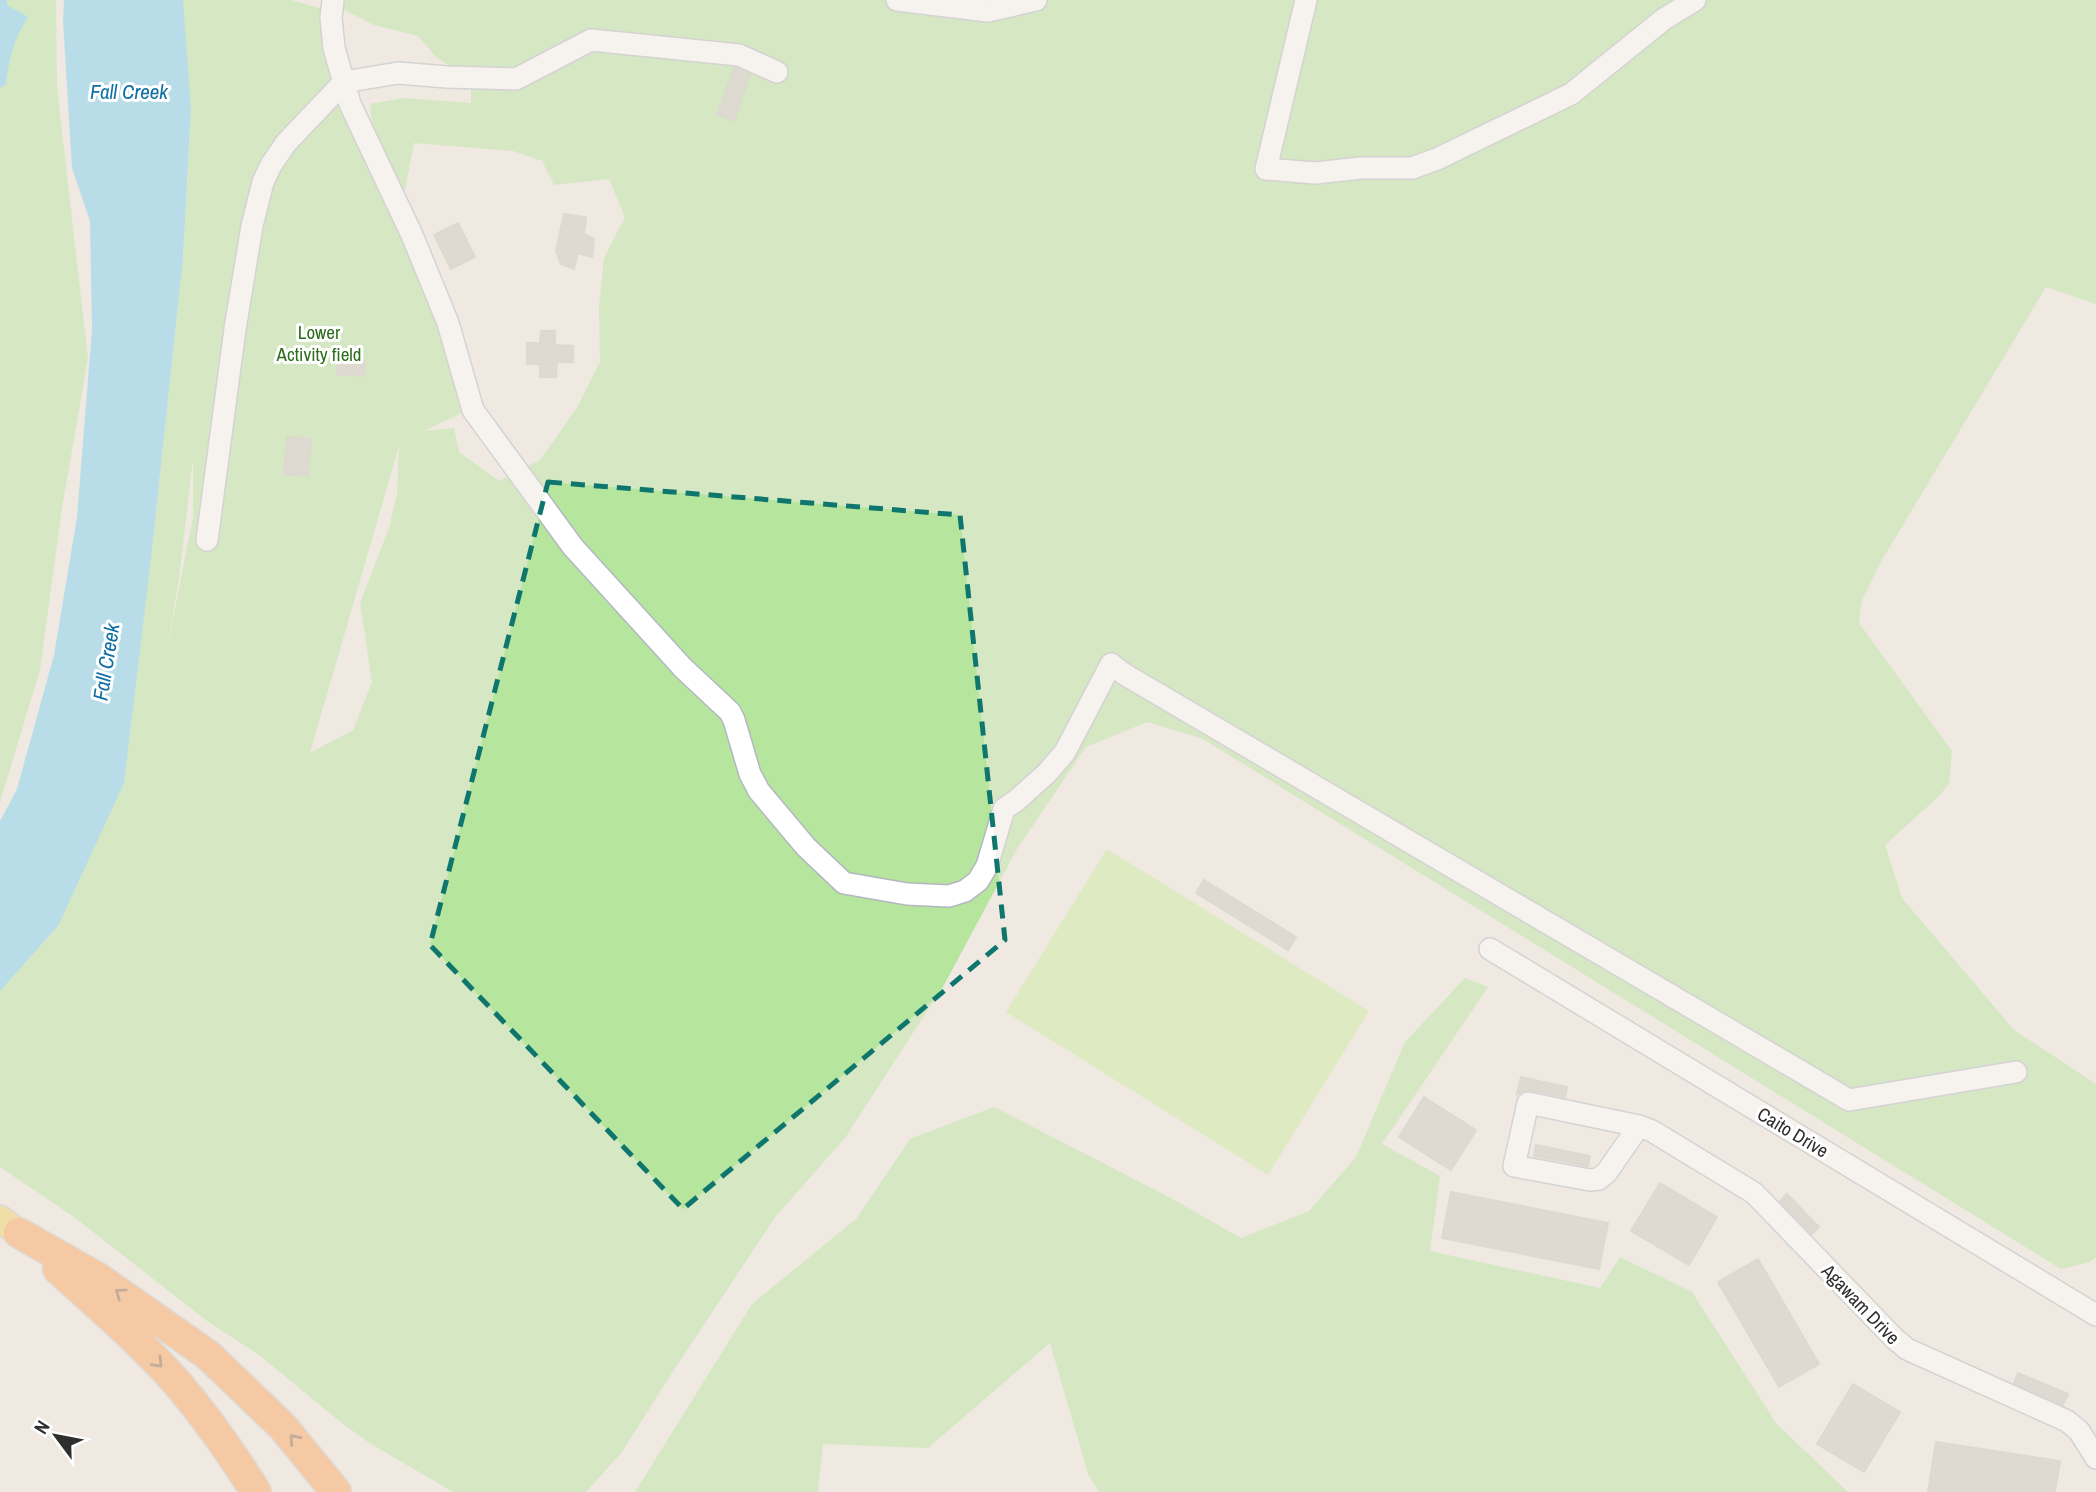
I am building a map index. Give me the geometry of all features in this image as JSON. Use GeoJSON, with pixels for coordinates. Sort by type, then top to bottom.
{"type":"FeatureCollection","features":[{"type":"Feature","properties":{"kind":"highway"},"geometry":{"type":"LineString","coordinates":[[9,1226],[131,1336],[177,1382],[223,1440],[256,1492]]}},
{"type":"Feature","properties":{"kind":"highway"},"geometry":{"type":"LineString","coordinates":[[9,1226],[99,1278],[208,1355],[283,1427],[336,1492]]}},
{"type":"Feature","properties":{"kind":"street"},"geometry":{"type":"LineString","coordinates":[[333,0],[331,18],[334,48],[350,104],[411,235],[448,323],[473,410],[573,547],[683,668],[730,712],[750,774],[759,791],[806,848],[844,883],[907,894],[949,895],[965,891],[978,880],[988,866],[1004,809],[1037,782],[1065,752],[1111,664],[1849,1100],[2016,1072]]}},
{"type":"Feature","properties":{"kind":"street"},"geometry":{"type":"LineString","coordinates":[[897,0],[988,11],[1036,0]]}},
{"type":"Feature","properties":{"kind":"street"},"geometry":{"type":"LineString","coordinates":[[1306,0],[1266,169],[1315,173],[1361,168],[1412,168],[1437,159],[1571,94],[1664,19],[1695,0]]}},
{"type":"Feature","properties":{"kind":"street"},"geometry":{"type":"LineString","coordinates":[[207,540],[235,329],[262,182],[286,143],[344,82],[398,73],[516,79],[591,40],[739,55],[777,72]]}},
{"type":"Feature","properties":{"kind":"street","name":"Caito Drive"},"geometry":{"type":"LineString","coordinates":[[1490,949],[2096,1315]]}},
{"type":"Feature","properties":{"kind":"street","name":"Agawam Drive"},"geometry":{"type":"LineString","coordinates":[[1639,1126],[1607,1172],[1599,1179],[1590,1180],[1514,1166],[1528,1103],[1639,1126],[1652,1131],[1754,1194],[1907,1349],[2067,1421],[2079,1432],[2096,1458]]}},
{"type":"Feature","properties":{"kind":"highlighted area"},"geometry":{"type":"Polygon","coordinates":[[[548,482],[960,515],[1005,940],[683,1209],[430,945],[548,482]]]}},
{"type":"Feature","properties":{"kind":"green space"},"geometry":{"type":"Polygon","coordinates":[[[0,0],[56,0],[57,88],[88,358],[62,508],[40,670],[0,802],[0,0]]]}},
{"type":"Feature","properties":{"kind":"green space","name":"Lower Activity field"},"geometry":{"type":"Polygon","coordinates":[[[183,0],[291,0],[326,10],[345,87],[449,325],[466,411],[424,431],[454,428],[459,452],[499,481],[540,460],[576,409],[600,362],[599,306],[604,258],[625,217],[609,179],[554,185],[542,161],[513,151],[414,143],[405,190],[391,171],[373,135],[370,104],[404,98],[471,103],[471,80],[436,57],[418,36],[374,25],[343,9],[338,0],[2096,0],[2096,304],[2046,287],[1879,565],[1861,603],[1859,623],[1952,751],[1949,784],[1885,845],[1902,898],[2014,1030],[2096,1084],[2096,1257],[2090,1262],[2061,1269],[1203,739],[1147,722],[1086,747],[1017,849],[944,985],[845,1138],[776,1216],[622,1452],[586,1492],[453,1492],[371,1444],[259,1355],[207,1321],[74,1217],[0,1167],[0,991],[58,926],[152,550],[183,258],[190,129],[183,0]],[[399,446],[310,753],[353,730],[372,682],[360,603],[389,528],[397,494],[399,446]],[[193,458],[179,579],[166,654],[193,517],[193,458]]]}},
{"type":"Feature","properties":{"kind":"green space"},"geometry":{"type":"Polygon","coordinates":[[[1107,849],[1369,1011],[1268,1175],[1006,1012],[1107,849]]]}},
{"type":"Feature","properties":{"kind":"green space"},"geometry":{"type":"Polygon","coordinates":[[[1465,978],[1488,987],[1382,1144],[1440,1176],[1430,1251],[1600,1288],[1620,1257],[1692,1292],[1776,1423],[1848,1492],[1099,1492],[1088,1474],[1050,1343],[928,1448],[823,1444],[818,1492],[635,1492],[752,1304],[856,1219],[910,1139],[994,1107],[1167,1196],[1241,1238],[1309,1211],[1356,1157],[1405,1042],[1465,978]]]}},
{"type":"Feature","properties":{"kind":"water"},"geometry":{"type":"Polygon","coordinates":[[[0,0],[7,0],[7,5],[28,17],[13,49],[6,84],[0,88],[0,0]]]}},
{"type":"Feature","properties":{"kind":"water","name":"Fall Creek"},"geometry":{"type":"Polygon","coordinates":[[[64,0],[183,0],[191,109],[183,258],[124,783],[58,926],[0,991],[0,821],[17,789],[54,655],[77,517],[92,330],[90,221],[72,168],[64,0]]]}},
{"type":"Feature","properties":{"kind":"building"},"geometry":{"type":"Polygon","coordinates":[[[734,68],[750,74],[734,121],[717,115],[734,68]]]}},
{"type":"Feature","properties":{"kind":"building"},"geometry":{"type":"Polygon","coordinates":[[[564,214],[586,217],[584,234],[594,239],[592,257],[578,253],[574,269],[561,264],[556,251],[564,214]]]}},
{"type":"Feature","properties":{"kind":"building"},"geometry":{"type":"Polygon","coordinates":[[[458,223],[475,257],[451,269],[434,235],[458,223]]]}},
{"type":"Feature","properties":{"kind":"building"},"geometry":{"type":"Polygon","coordinates":[[[541,331],[555,331],[555,345],[573,346],[573,362],[557,362],[556,377],[540,377],[540,364],[527,364],[527,343],[540,343],[541,331]]]}},
{"type":"Feature","properties":{"kind":"building"},"geometry":{"type":"Polygon","coordinates":[[[338,358],[365,360],[364,376],[337,374],[338,358]]]}},
{"type":"Feature","properties":{"kind":"building"},"geometry":{"type":"Polygon","coordinates":[[[287,437],[311,439],[308,476],[284,474],[287,437]]]}},
{"type":"Feature","properties":{"kind":"building"},"geometry":{"type":"Polygon","coordinates":[[[1204,880],[1296,937],[1288,950],[1196,893],[1204,880]]]}},
{"type":"Feature","properties":{"kind":"building"},"geometry":{"type":"Polygon","coordinates":[[[1521,1077],[1567,1087],[1565,1097],[1530,1090],[1517,1094],[1521,1077]]]}},
{"type":"Feature","properties":{"kind":"building"},"geometry":{"type":"Polygon","coordinates":[[[1424,1097],[1476,1130],[1451,1170],[1399,1137],[1424,1097]]]}},
{"type":"Feature","properties":{"kind":"building"},"geometry":{"type":"Polygon","coordinates":[[[1536,1145],[1590,1156],[1588,1166],[1534,1156],[1536,1145]]]}},
{"type":"Feature","properties":{"kind":"building"},"geometry":{"type":"Polygon","coordinates":[[[1660,1183],[1717,1217],[1689,1265],[1631,1231],[1660,1183]]]}},
{"type":"Feature","properties":{"kind":"building"},"geometry":{"type":"Polygon","coordinates":[[[1451,1192],[1608,1223],[1599,1269],[1442,1238],[1451,1192]]]}},
{"type":"Feature","properties":{"kind":"building"},"geometry":{"type":"Polygon","coordinates":[[[1787,1194],[1819,1227],[1812,1234],[1780,1201],[1787,1194]]]}},
{"type":"Feature","properties":{"kind":"building"},"geometry":{"type":"Polygon","coordinates":[[[1758,1259],[1819,1364],[1779,1387],[1718,1282],[1758,1259]]]}},
{"type":"Feature","properties":{"kind":"building"},"geometry":{"type":"Polygon","coordinates":[[[2018,1373],[2068,1394],[2063,1405],[2014,1383],[2018,1373]]]}},
{"type":"Feature","properties":{"kind":"building"},"geometry":{"type":"Polygon","coordinates":[[[1853,1384],[1900,1412],[1864,1472],[1817,1444],[1853,1384]]]}},
{"type":"Feature","properties":{"kind":"building"},"geometry":{"type":"Polygon","coordinates":[[[1936,1442],[2060,1461],[2055,1492],[1928,1492],[1936,1442]]]}}]}
